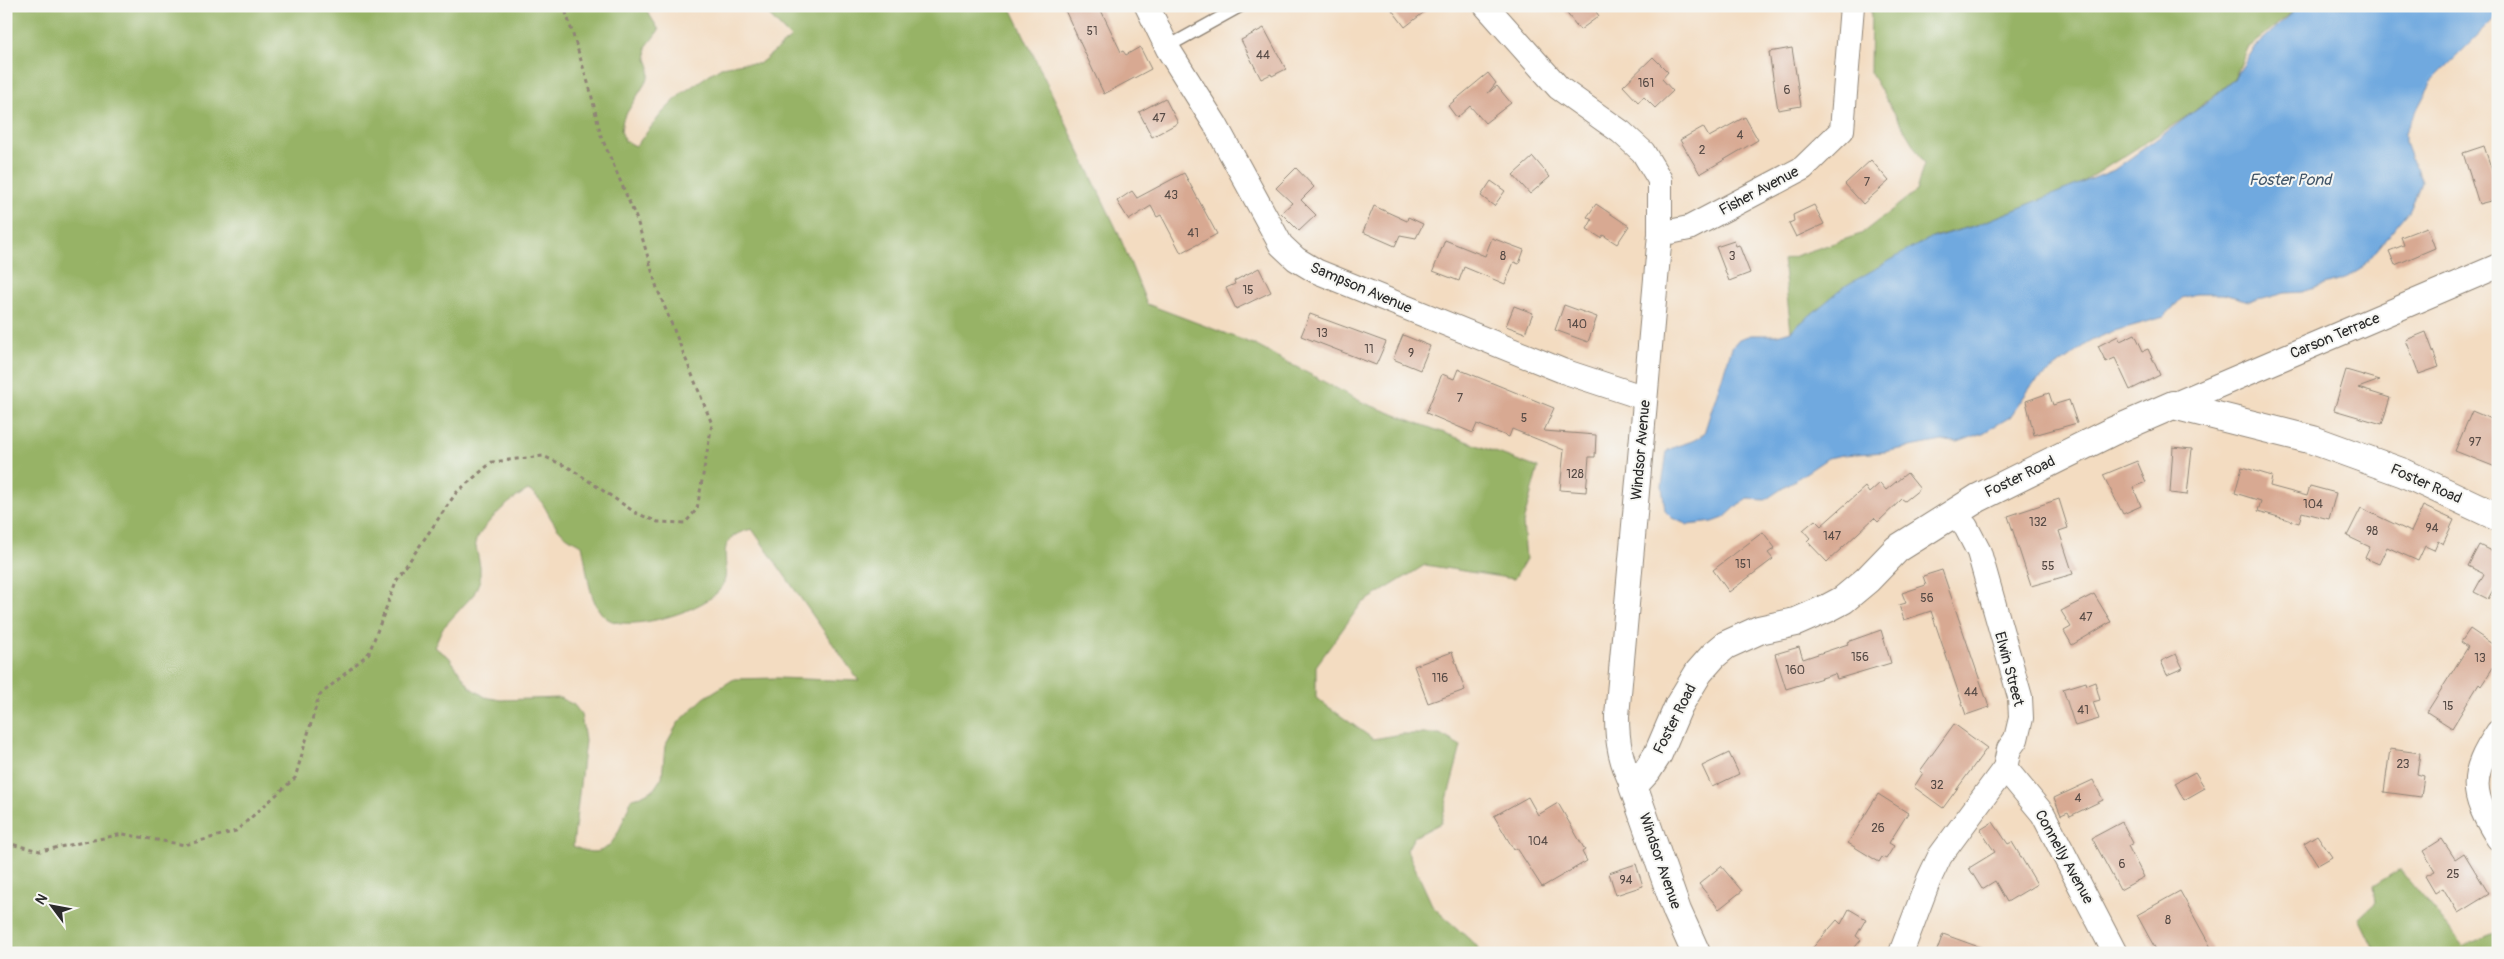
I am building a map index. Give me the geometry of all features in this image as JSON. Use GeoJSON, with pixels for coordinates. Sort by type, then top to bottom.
{"type":"FeatureCollection","features":[{"type":"Feature","properties":{"kind":"street","name":"Sampson Avenue"},"geometry":{"type":"LineString","coordinates":[[1147,6],[1167,47],[1215,124],[1281,245],[1296,259],[1316,271],[1563,371],[1645,398]]}},
{"type":"Feature","properties":{"kind":"street","name":"Windsor Avenue"},"geometry":{"type":"LineString","coordinates":[[1486,6],[1560,88],[1621,132],[1643,152],[1660,180],[1662,192],[1660,234],[1617,716],[1618,741],[1623,765],[1634,786],[1677,911],[1696,953]]}},
{"type":"Feature","properties":{"kind":"street","name":"Fisher Avenue"},"geometry":{"type":"LineString","coordinates":[[1660,234],[1689,228],[1803,168],[1842,130],[1852,6]]}},
{"type":"Feature","properties":{"kind":"street","name":"Carson Terrace"},"geometry":{"type":"LineString","coordinates":[[2173,406],[2498,266]]}},
{"type":"Feature","properties":{"kind":"street","name":"Foster Road"},"geometry":{"type":"LineString","coordinates":[[1634,786],[1658,754],[1679,705],[1700,672],[1714,655],[1738,638],[1759,630],[1796,622],[1843,600],[1867,580],[1897,549],[1978,498],[2102,437],[2173,406],[2321,443],[2404,473],[2498,517]]}},
{"type":"Feature","properties":{"kind":"street","name":"Elwin Street"},"geometry":{"type":"LineString","coordinates":[[1901,953],[1929,879],[1940,856],[2004,768],[2009,749],[2016,739],[2022,718],[2020,697],[1979,552],[1966,527],[1953,513]]}},
{"type":"Feature","properties":{"kind":"street"},"geometry":{"type":"LineString","coordinates":[[2498,732],[2484,753],[2477,769],[2477,783],[2482,814],[2498,838]]}},
{"type":"Feature","properties":{"kind":"street","name":"Connelly Avenue"},"geometry":{"type":"LineString","coordinates":[[2004,768],[2043,814],[2115,953]]}},
{"type":"Feature","properties":{"kind":"lane"},"geometry":{"type":"LineString","coordinates":[[1167,47],[1241,6]]}},
{"type":"Feature","properties":{"kind":"path"},"geometry":{"type":"LineString","coordinates":[[6,843],[40,851],[123,834],[185,845],[236,831],[295,778],[319,696],[369,653],[397,579],[456,493],[492,462],[543,456],[568,467],[636,513],[658,522],[685,522],[697,509],[712,424],[657,288],[637,220],[601,136],[590,89],[564,6]]}},
{"type":"Feature","properties":{"kind":"path"},"geometry":{"type":"LineString","coordinates":[[6,396],[8,401],[6,411]]}},
{"type":"Feature","properties":{"kind":"green space"},"geometry":{"type":"Polygon","coordinates":[[[6,6],[644,6],[659,30],[646,47],[650,67],[649,77],[623,119],[621,131],[625,141],[636,146],[662,113],[681,94],[721,67],[743,63],[759,64],[791,38],[760,6],[1010,6],[1117,230],[1147,304],[1253,344],[1364,403],[1538,468],[1523,523],[1526,559],[1514,579],[1425,565],[1361,604],[1316,666],[1316,698],[1373,739],[1402,734],[1440,734],[1461,746],[1441,823],[1414,837],[1407,850],[1433,907],[1477,946],[1479,953],[6,953],[6,6]],[[528,490],[512,500],[491,519],[480,534],[475,542],[480,566],[480,580],[474,594],[442,629],[434,647],[449,657],[470,687],[485,697],[500,700],[560,698],[574,705],[581,714],[585,741],[573,846],[587,851],[598,851],[606,848],[613,841],[632,798],[641,796],[654,789],[662,777],[665,746],[678,723],[704,698],[734,679],[777,678],[859,681],[752,529],[738,533],[730,539],[725,553],[725,579],[721,588],[713,596],[701,604],[668,617],[650,621],[619,623],[608,619],[596,605],[589,585],[582,545],[570,539],[557,527],[541,501],[528,490]]]}},
{"type":"Feature","properties":{"kind":"green space"},"geometry":{"type":"Polygon","coordinates":[[[1871,6],[2300,6],[2248,48],[2234,79],[2192,113],[2080,184],[1977,225],[1936,236],[1829,300],[1791,331],[1783,260],[1861,234],[1916,191],[1924,163],[1870,72],[1871,6]]]}},
{"type":"Feature","properties":{"kind":"green space"},"geometry":{"type":"Polygon","coordinates":[[[2400,869],[2463,946],[2498,932],[2498,953],[2376,953],[2359,918],[2375,903],[2373,886],[2400,869]]]}},
{"type":"Feature","properties":{"kind":"water","name":"Foster Pond"},"geometry":{"type":"Polygon","coordinates":[[[2300,6],[2498,6],[2498,15],[2432,81],[2405,132],[2405,143],[2411,159],[2418,169],[2421,182],[2409,211],[2361,269],[2344,279],[2302,292],[2285,293],[2263,299],[2249,301],[2223,294],[2196,294],[2182,298],[2164,317],[2111,332],[2091,341],[2032,385],[2010,417],[1983,433],[1958,442],[1942,441],[1884,452],[1828,458],[1765,500],[1748,499],[1739,504],[1724,518],[1713,522],[1688,525],[1672,518],[1665,511],[1662,486],[1667,451],[1691,442],[1704,433],[1732,347],[1739,339],[1751,335],[1777,335],[1791,331],[1845,286],[1926,240],[1977,225],[2114,170],[2209,101],[2234,79],[2256,46],[2300,6]]]}},
{"type":"Feature","properties":{"kind":"building"},"geometry":{"type":"Polygon","coordinates":[[[1063,6],[1099,6],[1121,52],[1123,51],[1126,55],[1140,47],[1151,69],[1104,94],[1063,6]]]}},
{"type":"Feature","properties":{"kind":"building"},"geometry":{"type":"Polygon","coordinates":[[[1389,6],[1432,6],[1405,27],[1389,6]]]}},
{"type":"Feature","properties":{"kind":"building"},"geometry":{"type":"Polygon","coordinates":[[[1561,6],[1592,6],[1599,16],[1580,30],[1561,6]]]}},
{"type":"Feature","properties":{"kind":"building"},"geometry":{"type":"Polygon","coordinates":[[[1264,28],[1286,69],[1261,79],[1241,40],[1264,28]]]}},
{"type":"Feature","properties":{"kind":"building"},"geometry":{"type":"Polygon","coordinates":[[[1792,48],[1801,106],[1778,110],[1769,52],[1792,48]]]}},
{"type":"Feature","properties":{"kind":"building"},"geometry":{"type":"Polygon","coordinates":[[[1653,57],[1668,72],[1662,79],[1673,91],[1655,108],[1644,97],[1638,102],[1623,86],[1653,57]]]}},
{"type":"Feature","properties":{"kind":"building"},"geometry":{"type":"Polygon","coordinates":[[[1488,73],[1496,83],[1488,93],[1497,86],[1511,103],[1485,123],[1470,106],[1457,118],[1448,106],[1488,73]]]}},
{"type":"Feature","properties":{"kind":"building"},"geometry":{"type":"Polygon","coordinates":[[[1165,98],[1178,123],[1152,137],[1139,112],[1165,98]]]}},
{"type":"Feature","properties":{"kind":"building"},"geometry":{"type":"Polygon","coordinates":[[[1745,117],[1758,140],[1700,174],[1680,140],[1703,127],[1709,137],[1745,117]]]}},
{"type":"Feature","properties":{"kind":"building"},"geometry":{"type":"Polygon","coordinates":[[[2484,146],[2498,189],[2498,199],[2479,204],[2463,153],[2484,146]]]}},
{"type":"Feature","properties":{"kind":"building"},"geometry":{"type":"Polygon","coordinates":[[[1533,157],[1550,177],[1530,194],[1513,175],[1533,157]]]}},
{"type":"Feature","properties":{"kind":"building"},"geometry":{"type":"Polygon","coordinates":[[[1871,160],[1889,181],[1863,204],[1845,184],[1871,160]]]}},
{"type":"Feature","properties":{"kind":"building"},"geometry":{"type":"Polygon","coordinates":[[[1296,168],[1314,187],[1301,200],[1316,215],[1299,231],[1281,213],[1292,203],[1276,188],[1296,168]]]}},
{"type":"Feature","properties":{"kind":"building"},"geometry":{"type":"Polygon","coordinates":[[[1184,173],[1217,234],[1181,253],[1161,215],[1157,217],[1151,206],[1129,220],[1117,201],[1132,191],[1137,198],[1184,173]]]}},
{"type":"Feature","properties":{"kind":"building"},"geometry":{"type":"Polygon","coordinates":[[[1491,181],[1505,191],[1494,206],[1481,196],[1491,181]]]}},
{"type":"Feature","properties":{"kind":"building"},"geometry":{"type":"Polygon","coordinates":[[[1596,204],[1629,226],[1617,244],[1603,235],[1601,238],[1587,229],[1592,220],[1587,217],[1596,204]]]}},
{"type":"Feature","properties":{"kind":"building"},"geometry":{"type":"Polygon","coordinates":[[[1814,205],[1824,224],[1796,237],[1789,223],[1794,221],[1793,215],[1814,205]]]}},
{"type":"Feature","properties":{"kind":"building"},"geometry":{"type":"Polygon","coordinates":[[[1374,206],[1407,221],[1408,217],[1423,224],[1416,238],[1400,235],[1395,246],[1363,232],[1374,206]]]}},
{"type":"Feature","properties":{"kind":"building"},"geometry":{"type":"Polygon","coordinates":[[[2427,227],[2435,248],[2395,265],[2389,251],[2404,245],[2401,237],[2427,227]]]}},
{"type":"Feature","properties":{"kind":"building"},"geometry":{"type":"Polygon","coordinates":[[[1492,238],[1524,250],[1519,264],[1514,262],[1505,284],[1464,267],[1459,281],[1433,271],[1445,240],[1485,256],[1492,238]]]}},
{"type":"Feature","properties":{"kind":"building"},"geometry":{"type":"Polygon","coordinates":[[[1734,241],[1736,246],[1739,245],[1750,273],[1729,281],[1716,247],[1734,241]]]}},
{"type":"Feature","properties":{"kind":"building"},"geometry":{"type":"Polygon","coordinates":[[[1259,268],[1271,292],[1236,309],[1226,288],[1235,284],[1234,281],[1259,268]]]}},
{"type":"Feature","properties":{"kind":"building"},"geometry":{"type":"Polygon","coordinates":[[[1564,305],[1597,317],[1588,342],[1555,330],[1564,305]]]}},
{"type":"Feature","properties":{"kind":"building"},"geometry":{"type":"Polygon","coordinates":[[[1514,306],[1533,313],[1525,333],[1506,326],[1514,306]]]}},
{"type":"Feature","properties":{"kind":"building"},"geometry":{"type":"Polygon","coordinates":[[[1310,314],[1386,342],[1376,365],[1301,336],[1310,314]]]}},
{"type":"Feature","properties":{"kind":"building"},"geometry":{"type":"Polygon","coordinates":[[[2426,332],[2439,367],[2419,374],[2406,340],[2426,332]]]}},
{"type":"Feature","properties":{"kind":"building"},"geometry":{"type":"Polygon","coordinates":[[[2135,334],[2143,351],[2148,349],[2160,375],[2130,390],[2115,358],[2106,362],[2098,346],[2118,336],[2120,341],[2135,334]]]}},
{"type":"Feature","properties":{"kind":"building"},"geometry":{"type":"Polygon","coordinates":[[[1403,335],[1430,346],[1420,370],[1393,359],[1403,335]]]}},
{"type":"Feature","properties":{"kind":"building"},"geometry":{"type":"Polygon","coordinates":[[[1458,369],[1554,408],[1544,431],[1596,435],[1595,457],[1589,457],[1586,492],[1560,490],[1564,450],[1512,429],[1509,437],[1477,424],[1473,433],[1426,413],[1442,374],[1454,379],[1458,369]]]}},
{"type":"Feature","properties":{"kind":"building"},"geometry":{"type":"Polygon","coordinates":[[[2346,370],[2380,380],[2358,388],[2390,398],[2382,424],[2334,410],[2346,370]]]}},
{"type":"Feature","properties":{"kind":"building"},"geometry":{"type":"Polygon","coordinates":[[[2049,393],[2053,405],[2069,400],[2077,423],[2034,435],[2026,401],[2049,393]]]}},
{"type":"Feature","properties":{"kind":"building"},"geometry":{"type":"Polygon","coordinates":[[[2472,411],[2498,422],[2498,468],[2455,451],[2472,411]]]}},
{"type":"Feature","properties":{"kind":"building"},"geometry":{"type":"Polygon","coordinates":[[[2173,447],[2192,449],[2187,495],[2170,493],[2173,447]]]}},
{"type":"Feature","properties":{"kind":"building"},"geometry":{"type":"Polygon","coordinates":[[[2137,461],[2146,482],[2133,487],[2141,506],[2123,514],[2103,475],[2137,461]]]}},
{"type":"Feature","properties":{"kind":"building"},"geometry":{"type":"Polygon","coordinates":[[[2242,467],[2272,476],[2270,486],[2307,496],[2310,486],[2336,493],[2329,519],[2302,512],[2299,523],[2258,511],[2261,501],[2235,493],[2242,467]]]}},
{"type":"Feature","properties":{"kind":"building"},"geometry":{"type":"Polygon","coordinates":[[[1907,473],[1920,489],[1905,501],[1902,499],[1878,522],[1874,518],[1827,562],[1807,541],[1810,538],[1803,530],[1815,520],[1821,526],[1865,487],[1869,493],[1880,483],[1886,490],[1907,473]]]}},
{"type":"Feature","properties":{"kind":"building"},"geometry":{"type":"Polygon","coordinates":[[[2059,499],[2068,528],[2059,531],[2073,574],[2031,586],[2008,516],[2059,499]]]}},
{"type":"Feature","properties":{"kind":"building"},"geometry":{"type":"Polygon","coordinates":[[[2423,506],[2454,520],[2443,544],[2438,541],[2434,550],[2425,546],[2418,561],[2387,547],[2379,564],[2365,558],[2370,547],[2347,536],[2361,508],[2411,532],[2423,506]]]}},
{"type":"Feature","properties":{"kind":"building"},"geometry":{"type":"Polygon","coordinates":[[[1763,532],[1775,548],[1768,553],[1773,559],[1729,592],[1713,570],[1763,532]]]}},
{"type":"Feature","properties":{"kind":"building"},"geometry":{"type":"Polygon","coordinates":[[[2479,545],[2495,553],[2498,547],[2498,581],[2488,599],[2474,592],[2484,574],[2468,566],[2479,545]]]}},
{"type":"Feature","properties":{"kind":"building"},"geometry":{"type":"Polygon","coordinates":[[[1942,570],[1989,707],[1966,715],[1931,611],[1904,620],[1899,605],[1906,603],[1902,593],[1926,585],[1923,576],[1942,570]]]}},
{"type":"Feature","properties":{"kind":"building"},"geometry":{"type":"Polygon","coordinates":[[[2094,594],[2111,622],[2072,645],[2064,631],[2071,627],[2061,611],[2094,594]]]}},
{"type":"Feature","properties":{"kind":"building"},"geometry":{"type":"Polygon","coordinates":[[[2470,629],[2498,648],[2498,660],[2481,686],[2479,684],[2452,728],[2427,712],[2468,647],[2461,642],[2470,629]]]}},
{"type":"Feature","properties":{"kind":"building"},"geometry":{"type":"Polygon","coordinates":[[[1881,630],[1891,663],[1837,679],[1835,674],[1786,689],[1775,654],[1799,647],[1803,659],[1848,644],[1847,642],[1881,630]]]}},
{"type":"Feature","properties":{"kind":"building"},"geometry":{"type":"Polygon","coordinates":[[[1452,652],[1465,690],[1428,703],[1414,666],[1452,652]]]}},
{"type":"Feature","properties":{"kind":"building"},"geometry":{"type":"Polygon","coordinates":[[[2176,654],[2183,668],[2167,675],[2161,661],[2176,654]]]}},
{"type":"Feature","properties":{"kind":"building"},"geometry":{"type":"Polygon","coordinates":[[[2086,682],[2087,685],[2095,682],[2100,700],[2093,702],[2099,719],[2075,726],[2063,689],[2086,682]]]}},
{"type":"Feature","properties":{"kind":"building"},"geometry":{"type":"Polygon","coordinates":[[[1954,724],[1987,748],[1943,808],[1914,787],[1923,773],[1920,771],[1954,724]]]}},
{"type":"Feature","properties":{"kind":"building"},"geometry":{"type":"Polygon","coordinates":[[[2390,749],[2420,753],[2417,774],[2424,776],[2421,797],[2384,792],[2390,749]]]}},
{"type":"Feature","properties":{"kind":"building"},"geometry":{"type":"Polygon","coordinates":[[[1729,753],[1739,774],[1712,787],[1702,766],[1729,753]]]}},
{"type":"Feature","properties":{"kind":"building"},"geometry":{"type":"Polygon","coordinates":[[[2195,772],[2205,788],[2184,800],[2175,783],[2195,772]]]}},
{"type":"Feature","properties":{"kind":"building"},"geometry":{"type":"Polygon","coordinates":[[[2093,780],[2103,800],[2070,816],[2068,812],[2061,815],[2054,798],[2093,780]]]}},
{"type":"Feature","properties":{"kind":"building"},"geometry":{"type":"Polygon","coordinates":[[[1878,794],[1908,813],[1889,843],[1894,846],[1886,859],[1882,857],[1879,862],[1848,843],[1878,794]]]}},
{"type":"Feature","properties":{"kind":"building"},"geometry":{"type":"Polygon","coordinates":[[[1528,797],[1538,815],[1558,803],[1585,850],[1582,852],[1587,861],[1542,887],[1517,848],[1514,850],[1494,816],[1528,797]]]}},
{"type":"Feature","properties":{"kind":"building"},"geometry":{"type":"Polygon","coordinates":[[[1993,822],[2008,844],[2012,842],[2037,884],[2007,902],[1995,881],[1982,889],[1969,868],[1995,852],[1980,830],[1993,822]]]}},
{"type":"Feature","properties":{"kind":"building"},"geometry":{"type":"Polygon","coordinates":[[[2122,822],[2133,843],[2128,846],[2144,877],[2120,890],[2092,838],[2122,822]]]}},
{"type":"Feature","properties":{"kind":"building"},"geometry":{"type":"Polygon","coordinates":[[[2317,835],[2332,857],[2318,865],[2304,843],[2317,835]]]}},
{"type":"Feature","properties":{"kind":"building"},"geometry":{"type":"Polygon","coordinates":[[[2442,839],[2455,859],[2464,853],[2489,894],[2458,913],[2443,888],[2435,893],[2425,876],[2435,871],[2423,851],[2442,839]]]}},
{"type":"Feature","properties":{"kind":"building"},"geometry":{"type":"Polygon","coordinates":[[[1636,864],[1643,886],[1616,895],[1609,873],[1636,864]]]}},
{"type":"Feature","properties":{"kind":"building"},"geometry":{"type":"Polygon","coordinates":[[[1721,866],[1742,891],[1719,909],[1699,884],[1721,866]]]}},
{"type":"Feature","properties":{"kind":"building"},"geometry":{"type":"Polygon","coordinates":[[[2180,891],[2214,953],[2158,953],[2150,939],[2137,915],[2180,891]]]}},
{"type":"Feature","properties":{"kind":"building"},"geometry":{"type":"Polygon","coordinates":[[[1849,909],[1866,919],[1856,936],[1861,940],[1850,953],[1808,953],[1837,920],[1841,924],[1849,909]]]}},
{"type":"Feature","properties":{"kind":"building"},"geometry":{"type":"Polygon","coordinates":[[[1943,934],[1990,951],[1990,953],[1936,953],[1943,934]]]}}]}
